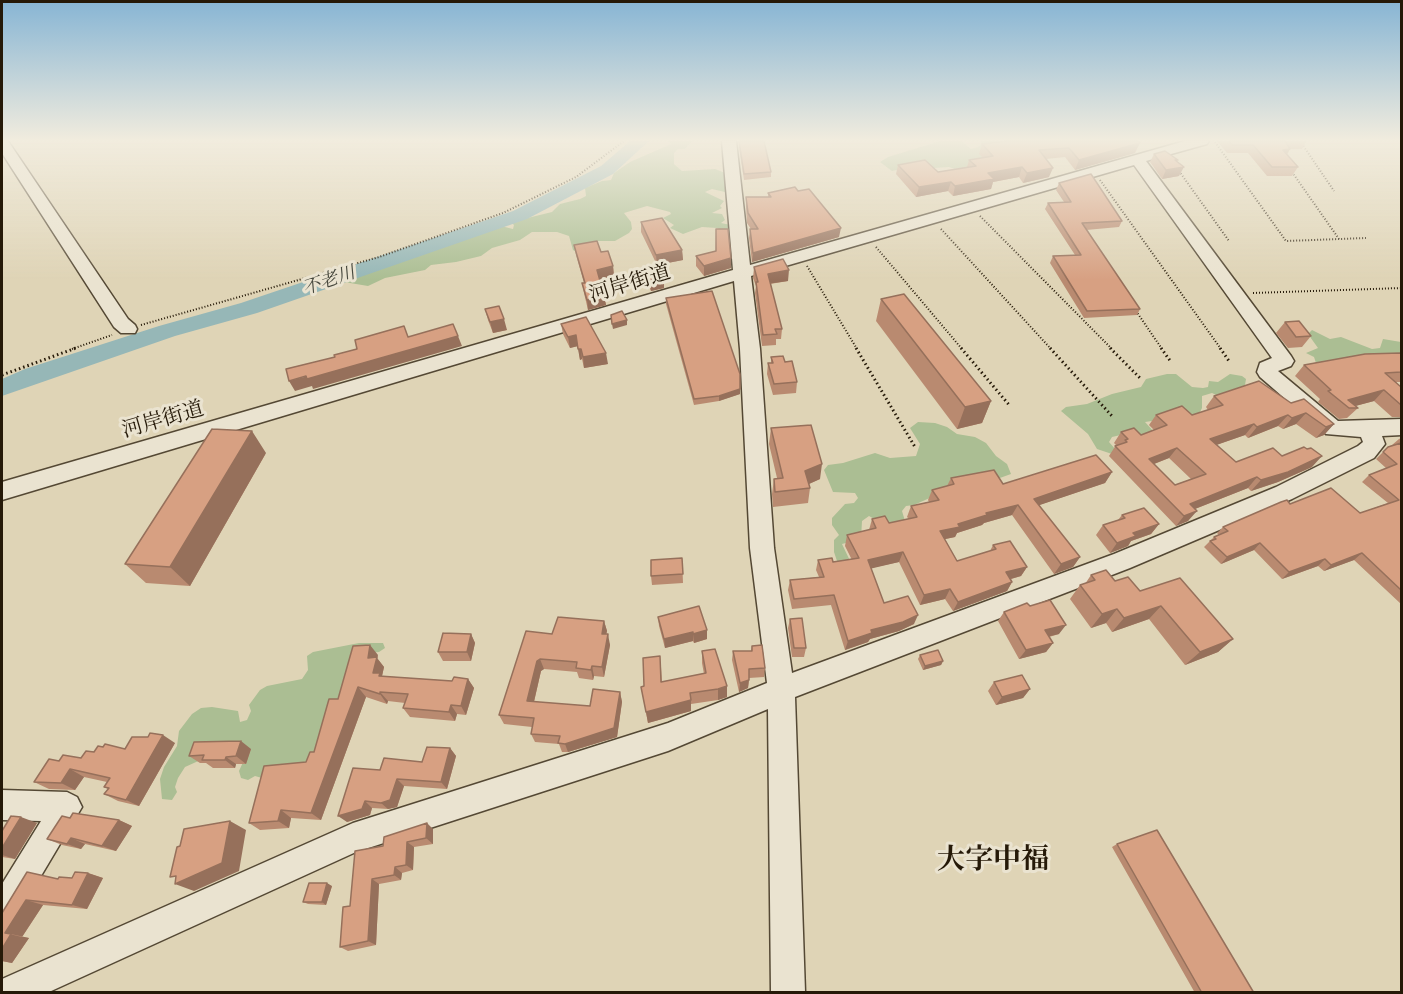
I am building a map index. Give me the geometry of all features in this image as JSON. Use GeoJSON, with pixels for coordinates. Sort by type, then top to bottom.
{"type":"FeatureCollection","features":[{"type":"Feature","properties":{"kind":"street"},"geometry":{"type":"LineString","coordinates":[[31,187],[120,323],[128,329]]}},
{"type":"Feature","properties":{"kind":"street"},"geometry":{"type":"LineString","coordinates":[[733,187],[750,349],[762,548],[781,690],[788,993]]}},
{"type":"Feature","properties":{"kind":"street","name":"河岸街道"},"geometry":{"type":"LineString","coordinates":[[2,491],[1036,187]]}},
{"type":"Feature","properties":{"kind":"street"},"geometry":{"type":"LineString","coordinates":[[1158,187],[1284,361],[1267,368],[1267,372],[1333,429],[1401,427]]}},
{"type":"Feature","properties":{"kind":"street"},"geometry":{"type":"LineString","coordinates":[[12,993],[353,838],[668,737],[781,690],[1122,561],[1284,493],[1366,452],[1374,444],[1370,429]]}},
{"type":"Feature","properties":{"kind":"street"},"geometry":{"type":"LineString","coordinates":[[2,805],[68,807],[2,912]]}},
{"type":"Feature","properties":{"kind":"path"},"geometry":{"type":"LineString","coordinates":[[2,375],[128,329],[379,257],[503,213],[555,187]]}},
{"type":"Feature","properties":{"kind":"path"},"geometry":{"type":"LineString","coordinates":[[1106,187],[1229,361]]}},
{"type":"Feature","properties":{"kind":"path"},"geometry":{"type":"LineString","coordinates":[[1190,187],[1229,241]]}},
{"type":"Feature","properties":{"kind":"path"},"geometry":{"type":"LineString","coordinates":[[1247,187],[1287,241],[1365,238]]}},
{"type":"Feature","properties":{"kind":"path"},"geometry":{"type":"LineString","coordinates":[[1303,187],[1339,239]]}},
{"type":"Feature","properties":{"kind":"path"},"geometry":{"type":"LineString","coordinates":[[1332,187],[1334,191]]}},
{"type":"Feature","properties":{"kind":"path"},"geometry":{"type":"LineString","coordinates":[[970,206],[1141,379]]}},
{"type":"Feature","properties":{"kind":"path"},"geometry":{"type":"LineString","coordinates":[[931,218],[1112,416]]}},
{"type":"Feature","properties":{"kind":"path"},"geometry":{"type":"LineString","coordinates":[[867,236],[1010,406]]}},
{"type":"Feature","properties":{"kind":"path"},"geometry":{"type":"LineString","coordinates":[[801,256],[915,447]]}},
{"type":"Feature","properties":{"kind":"path"},"geometry":{"type":"LineString","coordinates":[[1235,294],[1401,288]]}},
{"type":"Feature","properties":{"kind":"path"},"geometry":{"type":"LineString","coordinates":[[1134,308],[1171,362]]}},
{"type":"Feature","properties":{"kind":"green space"},"geometry":{"type":"Polygon","coordinates":[[[729,187],[729,193],[712,189],[705,192],[724,201],[720,206],[722,208],[712,213],[722,214],[725,220],[721,223],[731,225],[733,231],[726,232],[717,228],[702,227],[683,234],[670,228],[674,225],[663,218],[671,214],[670,212],[647,206],[624,213],[631,222],[632,229],[629,233],[615,241],[598,241],[578,253],[573,250],[569,236],[557,232],[532,232],[520,240],[492,248],[481,256],[431,265],[425,270],[385,278],[368,286],[344,282],[490,229],[501,226],[513,229],[514,225],[511,222],[552,212],[560,204],[586,196],[585,188],[729,187]]]}},
{"type":"Feature","properties":{"kind":"green space"},"geometry":{"type":"Polygon","coordinates":[[[1312,330],[1330,339],[1341,337],[1372,349],[1380,348],[1383,339],[1401,342],[1401,363],[1316,363],[1314,357],[1306,353],[1318,348],[1308,334],[1312,330]]]}},
{"type":"Feature","properties":{"kind":"green space"},"geometry":{"type":"Polygon","coordinates":[[[1176,374],[1192,387],[1203,388],[1208,387],[1209,381],[1218,382],[1230,374],[1246,379],[1245,385],[1229,401],[1212,393],[1202,396],[1202,408],[1199,414],[1145,422],[1155,433],[1149,436],[1125,434],[1112,437],[1109,442],[1116,450],[1112,454],[1097,449],[1088,434],[1061,411],[1066,407],[1087,404],[1112,394],[1141,387],[1146,379],[1176,374]]]}},
{"type":"Feature","properties":{"kind":"green space"},"geometry":{"type":"Polygon","coordinates":[[[918,422],[935,423],[957,434],[975,437],[986,443],[996,456],[1007,464],[1011,474],[997,479],[945,486],[943,492],[914,505],[906,506],[902,511],[905,521],[900,529],[883,524],[869,516],[862,521],[861,539],[842,544],[852,565],[838,564],[834,552],[834,540],[839,535],[832,525],[832,518],[845,504],[854,503],[858,498],[855,493],[833,492],[824,470],[828,465],[875,453],[890,458],[916,456],[920,444],[910,428],[918,422]]]}},
{"type":"Feature","properties":{"kind":"green space"},"geometry":{"type":"Polygon","coordinates":[[[359,643],[383,643],[385,648],[379,652],[369,653],[357,661],[310,769],[262,778],[255,776],[248,780],[241,778],[239,771],[244,760],[205,758],[185,767],[178,778],[175,787],[177,792],[172,800],[162,799],[160,779],[164,767],[177,746],[179,731],[192,714],[201,708],[212,707],[238,711],[240,722],[247,720],[251,711],[249,705],[260,690],[267,686],[302,679],[308,670],[307,656],[313,652],[359,643]]]}},
{"type":"Feature","properties":{"kind":"building"},"geometry":{"type":"Polygon","coordinates":[[[793,187],[798,191],[809,189],[841,228],[753,253],[750,229],[758,229],[748,213],[746,197],[771,197],[768,193],[793,187]]]}},
{"type":"Feature","properties":{"kind":"building"},"geometry":{"type":"Polygon","coordinates":[[[1062,187],[1100,187],[1122,221],[1082,223],[1140,309],[1087,311],[1053,256],[1081,255],[1048,203],[1071,202],[1062,187]]]}},
{"type":"Feature","properties":{"kind":"building"},"geometry":{"type":"Polygon","coordinates":[[[662,218],[682,250],[656,255],[641,222],[662,218]]]}},
{"type":"Feature","properties":{"kind":"building"},"geometry":{"type":"Polygon","coordinates":[[[716,229],[728,229],[731,258],[704,266],[696,256],[716,251],[716,229]]]}},
{"type":"Feature","properties":{"kind":"building"},"geometry":{"type":"Polygon","coordinates":[[[597,241],[601,252],[608,251],[613,266],[597,270],[604,295],[587,300],[582,283],[585,283],[574,245],[597,241]]]}},
{"type":"Feature","properties":{"kind":"building"},"geometry":{"type":"Polygon","coordinates":[[[783,259],[789,270],[768,274],[782,329],[775,329],[777,334],[763,335],[756,282],[758,282],[754,267],[783,259]]]}},
{"type":"Feature","properties":{"kind":"building"},"geometry":{"type":"Polygon","coordinates":[[[658,265],[664,276],[650,280],[644,268],[658,265]]]}},
{"type":"Feature","properties":{"kind":"building"},"geometry":{"type":"Polygon","coordinates":[[[712,291],[740,374],[740,389],[719,396],[694,399],[666,298],[712,291]]]}},
{"type":"Feature","properties":{"kind":"building"},"geometry":{"type":"Polygon","coordinates":[[[904,294],[991,401],[965,407],[881,299],[904,294]]]}},
{"type":"Feature","properties":{"kind":"building"},"geometry":{"type":"Polygon","coordinates":[[[499,306],[504,319],[490,322],[485,309],[499,306]]]}},
{"type":"Feature","properties":{"kind":"building"},"geometry":{"type":"Polygon","coordinates":[[[622,311],[627,320],[612,324],[611,315],[622,311]]]}},
{"type":"Feature","properties":{"kind":"building"},"geometry":{"type":"Polygon","coordinates":[[[586,317],[606,353],[583,357],[581,349],[578,349],[576,335],[568,337],[561,324],[586,317]]]}},
{"type":"Feature","properties":{"kind":"building"},"geometry":{"type":"Polygon","coordinates":[[[1299,321],[1311,336],[1296,337],[1285,322],[1299,321]]]}},
{"type":"Feature","properties":{"kind":"building"},"geometry":{"type":"Polygon","coordinates":[[[453,324],[458,336],[307,379],[306,376],[289,381],[286,369],[357,349],[355,340],[404,326],[408,337],[453,324]]]}},
{"type":"Feature","properties":{"kind":"building"},"geometry":{"type":"Polygon","coordinates":[[[1401,353],[1401,372],[1385,373],[1401,387],[1401,405],[1384,390],[1348,400],[1358,408],[1349,408],[1328,391],[1331,390],[1304,365],[1365,354],[1401,353]]]}},
{"type":"Feature","properties":{"kind":"building"},"geometry":{"type":"Polygon","coordinates":[[[783,356],[785,362],[792,361],[797,382],[774,384],[768,363],[773,363],[771,357],[783,356]]]}},
{"type":"Feature","properties":{"kind":"building"},"geometry":{"type":"Polygon","coordinates":[[[1259,381],[1291,403],[1304,399],[1334,424],[1326,427],[1306,413],[1292,418],[1288,415],[1257,427],[1254,424],[1210,439],[1236,462],[1273,448],[1282,456],[1304,447],[1311,448],[1322,456],[1288,472],[1261,480],[1257,477],[1190,504],[1197,511],[1184,516],[1115,446],[1127,442],[1125,440],[1128,439],[1121,432],[1134,428],[1141,435],[1167,425],[1156,415],[1182,406],[1192,415],[1223,405],[1214,396],[1259,381]],[[1177,448],[1149,459],[1175,485],[1206,474],[1177,448]]]}},
{"type":"Feature","properties":{"kind":"building"},"geometry":{"type":"Polygon","coordinates":[[[811,425],[822,464],[805,471],[810,488],[775,492],[774,479],[783,478],[771,428],[811,425]]]}},
{"type":"Feature","properties":{"kind":"building"},"geometry":{"type":"Polygon","coordinates":[[[212,429],[252,431],[170,567],[125,564],[212,429]]]}},
{"type":"Feature","properties":{"kind":"building"},"geometry":{"type":"Polygon","coordinates":[[[1401,443],[1401,590],[1362,553],[1331,565],[1325,559],[1289,572],[1260,543],[1227,557],[1210,541],[1228,531],[1223,527],[1281,502],[1287,500],[1290,504],[1331,488],[1360,513],[1399,500],[1369,475],[1397,464],[1383,452],[1388,447],[1401,443]]]}},
{"type":"Feature","properties":{"kind":"building"},"geometry":{"type":"Polygon","coordinates":[[[1096,455],[1112,472],[1034,499],[1080,557],[1061,564],[1018,505],[986,513],[987,515],[958,524],[960,527],[940,531],[957,561],[996,549],[993,545],[1010,541],[1027,567],[1006,572],[1012,582],[958,602],[950,589],[924,595],[903,552],[868,560],[884,603],[908,596],[918,615],[903,622],[871,630],[872,633],[848,641],[834,595],[794,599],[790,580],[824,577],[818,560],[832,558],[833,562],[859,558],[847,535],[876,528],[872,519],[885,516],[889,523],[917,517],[911,506],[939,500],[932,490],[954,484],[951,478],[994,470],[1003,484],[1096,455]]]}},
{"type":"Feature","properties":{"kind":"building"},"geometry":{"type":"Polygon","coordinates":[[[1144,508],[1159,524],[1133,533],[1136,536],[1117,543],[1103,525],[1125,518],[1122,515],[1144,508]]]}},
{"type":"Feature","properties":{"kind":"building"},"geometry":{"type":"Polygon","coordinates":[[[682,558],[683,574],[651,576],[651,560],[682,558]]]}},
{"type":"Feature","properties":{"kind":"building"},"geometry":{"type":"Polygon","coordinates":[[[1106,570],[1115,581],[1128,577],[1140,591],[1180,578],[1233,639],[1200,652],[1161,606],[1124,618],[1117,609],[1102,614],[1080,585],[1095,580],[1091,575],[1106,570]]]}},
{"type":"Feature","properties":{"kind":"building"},"geometry":{"type":"Polygon","coordinates":[[[1050,600],[1066,625],[1045,630],[1053,643],[1026,650],[1004,612],[1027,603],[1030,606],[1050,600]]]}},
{"type":"Feature","properties":{"kind":"building"},"geometry":{"type":"Polygon","coordinates":[[[699,606],[707,630],[664,639],[658,617],[699,606]]]}},
{"type":"Feature","properties":{"kind":"building"},"geometry":{"type":"Polygon","coordinates":[[[558,617],[604,621],[602,634],[608,634],[602,667],[592,666],[591,670],[576,668],[577,662],[540,659],[537,661],[527,701],[590,706],[593,689],[620,692],[614,728],[565,744],[558,743],[560,736],[531,734],[534,718],[499,715],[526,631],[552,634],[558,617]]]}},
{"type":"Feature","properties":{"kind":"building"},"geometry":{"type":"Polygon","coordinates":[[[802,618],[806,648],[794,648],[790,619],[802,618]]]}},
{"type":"Feature","properties":{"kind":"building"},"geometry":{"type":"Polygon","coordinates":[[[443,633],[471,634],[467,652],[438,652],[443,633]]]}},
{"type":"Feature","properties":{"kind":"building"},"geometry":{"type":"Polygon","coordinates":[[[370,645],[368,658],[377,657],[373,673],[380,673],[379,676],[452,681],[454,677],[468,679],[461,706],[451,705],[449,712],[403,708],[408,694],[380,692],[380,694],[358,687],[311,813],[281,810],[278,821],[249,823],[264,766],[306,762],[310,752],[314,752],[329,699],[338,699],[353,646],[370,645]]]}},
{"type":"Feature","properties":{"kind":"building"},"geometry":{"type":"Polygon","coordinates":[[[762,645],[765,668],[749,669],[749,680],[740,683],[733,651],[752,651],[752,646],[762,645]]]}},
{"type":"Feature","properties":{"kind":"building"},"geometry":{"type":"Polygon","coordinates":[[[715,649],[727,686],[690,693],[691,700],[646,712],[641,687],[644,686],[643,658],[660,656],[661,682],[706,673],[702,651],[715,649]]]}},
{"type":"Feature","properties":{"kind":"building"},"geometry":{"type":"Polygon","coordinates":[[[938,650],[943,661],[925,666],[920,655],[938,650]]]}},
{"type":"Feature","properties":{"kind":"building"},"geometry":{"type":"Polygon","coordinates":[[[1022,675],[1030,689],[1002,697],[994,682],[1022,675]]]}},
{"type":"Feature","properties":{"kind":"building"},"geometry":{"type":"Polygon","coordinates":[[[150,733],[163,735],[126,800],[104,794],[109,788],[104,787],[110,778],[70,769],[61,783],[34,782],[49,759],[59,761],[63,755],[81,758],[86,751],[94,752],[98,746],[103,747],[105,744],[125,749],[132,737],[148,737],[150,733]]]}},
{"type":"Feature","properties":{"kind":"building"},"geometry":{"type":"Polygon","coordinates":[[[241,741],[236,756],[226,757],[225,760],[202,760],[204,755],[189,756],[194,742],[241,741]]]}},
{"type":"Feature","properties":{"kind":"building"},"geometry":{"type":"Polygon","coordinates":[[[427,747],[450,748],[441,782],[397,779],[390,800],[381,803],[365,801],[362,809],[338,816],[353,768],[380,770],[384,758],[422,762],[427,747]]]}},
{"type":"Feature","properties":{"kind":"building"},"geometry":{"type":"Polygon","coordinates":[[[73,813],[119,820],[102,846],[71,838],[67,844],[47,839],[62,816],[70,818],[73,813]]]}},
{"type":"Feature","properties":{"kind":"building"},"geometry":{"type":"Polygon","coordinates":[[[11,816],[21,817],[2,848],[2,831],[11,816]]]}},
{"type":"Feature","properties":{"kind":"building"},"geometry":{"type":"Polygon","coordinates":[[[230,821],[222,863],[175,884],[176,876],[170,877],[184,829],[230,821]]]}},
{"type":"Feature","properties":{"kind":"building"},"geometry":{"type":"Polygon","coordinates":[[[427,823],[426,838],[407,842],[406,865],[395,867],[394,875],[372,879],[368,941],[340,947],[343,907],[350,906],[355,851],[383,846],[384,837],[427,823]]]}},
{"type":"Feature","properties":{"kind":"building"},"geometry":{"type":"Polygon","coordinates":[[[1157,830],[1254,993],[1202,993],[1117,844],[1157,830]]]}},
{"type":"Feature","properties":{"kind":"building"},"geometry":{"type":"Polygon","coordinates":[[[27,872],[58,879],[59,877],[72,878],[75,872],[88,873],[72,905],[26,900],[5,933],[11,934],[2,949],[2,913],[27,872]]]}},
{"type":"Feature","properties":{"kind":"building"},"geometry":{"type":"Polygon","coordinates":[[[309,883],[327,883],[322,902],[303,902],[309,883]]]}},
{"type":"Feature","properties":{"kind":"waterway","name":"不老川"},"geometry":{"type":"LineString","coordinates":[[2,388],[33,375],[167,331],[249,308],[420,251],[520,215],[573,187]]}},
{"type":"Feature","properties":{"kind":"district","name":"大字中福"},"geometry":{"type":"Point","coordinates":[993,860]}}]}
